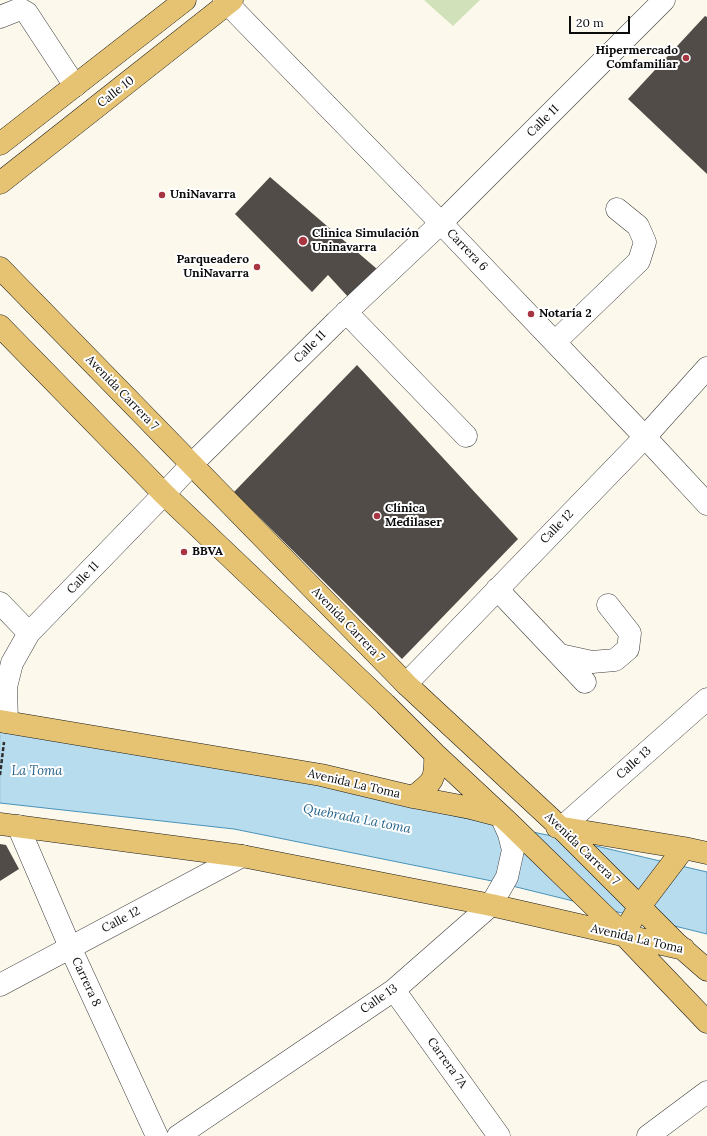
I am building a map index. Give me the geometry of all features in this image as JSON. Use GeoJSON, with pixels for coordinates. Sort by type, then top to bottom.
{"type":"FeatureCollection","features":[{"type":"Feature","properties":{"kind":"main road"},"geometry":{"type":"LineString","coordinates":[[0,144],[185,0]]}},
{"type":"Feature","properties":{"kind":"main road","name":"Calle 10"},"geometry":{"type":"LineString","coordinates":[[0,184],[228,1]]}},
{"type":"Feature","properties":{"kind":"main road","name":"Avenida Carrera 7"},"geometry":{"type":"LineString","coordinates":[[0,268],[406,684],[565,832],[628,923],[707,1022]]}},
{"type":"Feature","properties":{"kind":"main road","name":"Avenida Carrera 7"},"geometry":{"type":"LineString","coordinates":[[0,326],[164,494],[380,699],[505,821],[628,923],[680,946],[707,970]]}},
{"type":"Feature","properties":{"kind":"main road","name":"Avenida La Toma"},"geometry":{"type":"LineString","coordinates":[[4,721],[321,775],[412,797],[471,808],[505,821],[679,854],[707,853]]}},
{"type":"Feature","properties":{"kind":"main road"},"geometry":{"type":"LineString","coordinates":[[412,797],[429,785],[436,771],[435,754]]}},
{"type":"Feature","properties":{"kind":"main road","name":"Avenida La Toma"},"geometry":{"type":"LineString","coordinates":[[9,825],[242,856],[493,903],[628,923],[680,946],[707,954]]}},
{"type":"Feature","properties":{"kind":"main road"},"geometry":{"type":"LineString","coordinates":[[628,923],[679,854]]}},
{"type":"Feature","properties":{"kind":"street","name":"Calle 11"},"geometry":{"type":"LineString","coordinates":[[4,721],[6,687],[12,663],[30,633],[192,464],[346,312],[441,223],[664,0]]}},
{"type":"Feature","properties":{"kind":"street","name":"Carrera 6"},"geometry":{"type":"LineString","coordinates":[[228,1],[555,342],[707,504]]}},
{"type":"Feature","properties":{"kind":"street"},"geometry":{"type":"LineString","coordinates":[[0,17],[20,9],[27,13],[75,86]]}},
{"type":"Feature","properties":{"kind":"street"},"geometry":{"type":"LineString","coordinates":[[555,342],[638,260],[645,242],[638,226],[617,209]]}},
{"type":"Feature","properties":{"kind":"street"},"geometry":{"type":"LineString","coordinates":[[346,312],[466,436]]}},
{"type":"Feature","properties":{"kind":"street","name":"Calle 12"},"geometry":{"type":"LineString","coordinates":[[406,684],[645,437],[707,368]]}},
{"type":"Feature","properties":{"kind":"street"},"geometry":{"type":"LineString","coordinates":[[497,589],[585,682]]}},
{"type":"Feature","properties":{"kind":"street"},"geometry":{"type":"LineString","coordinates":[[0,603],[30,633]]}},
{"type":"Feature","properties":{"kind":"street"},"geometry":{"type":"LineString","coordinates":[[560,655],[592,662],[615,660],[628,649],[630,633],[608,605]]}},
{"type":"Feature","properties":{"kind":"street","name":"Calle 13"},"geometry":{"type":"LineString","coordinates":[[565,832],[707,699]]}},
{"type":"Feature","properties":{"kind":"street","name":"Calle 13"},"geometry":{"type":"LineString","coordinates":[[178,1136],[394,990],[493,903],[507,877],[513,850],[505,821]]}},
{"type":"Feature","properties":{"kind":"street","name":"Carrera 8"},"geometry":{"type":"LineString","coordinates":[[9,825],[70,947],[156,1136]]}},
{"type":"Feature","properties":{"kind":"street","name":"Calle 12"},"geometry":{"type":"LineString","coordinates":[[0,985],[242,856]]}},
{"type":"Feature","properties":{"kind":"street","name":"Carrera 7A"},"geometry":{"type":"LineString","coordinates":[[394,990],[499,1136]]}},
{"type":"Feature","properties":{"kind":"street"},"geometry":{"type":"LineString","coordinates":[[648,1136],[707,1092]]}},
{"type":"Feature","properties":{"kind":"path"},"geometry":{"type":"LineString","coordinates":[[0,775],[4,721]]}},
{"type":"Feature","properties":{"kind":"green space"},"geometry":{"type":"Polygon","coordinates":[[[424,0],[480,0],[453,26],[424,0]]]}},
{"type":"Feature","properties":{"kind":"water","name":"La Toma"},"geometry":{"type":"Polygon","coordinates":[[[0,728],[332,787],[707,872],[707,934],[492,881],[234,829],[0,803],[0,728]]]}},
{"type":"Feature","properties":{"kind":"building","name":"Hipermercado Comfamiliar"},"geometry":{"type":"Polygon","coordinates":[[[705,16],[707,17],[707,174],[628,99],[705,16]]]}},
{"type":"Feature","properties":{"kind":"building","name":"Clinica Simulación Uninavarra"},"geometry":{"type":"Polygon","coordinates":[[[270,177],[377,269],[350,299],[328,275],[312,292],[235,214],[270,177]]]}},
{"type":"Feature","properties":{"kind":"building","name":"Clínica Medilaser"},"geometry":{"type":"Polygon","coordinates":[[[357,365],[518,539],[402,659],[234,492],[357,365]]]}},
{"type":"Feature","properties":{"kind":"building"},"geometry":{"type":"Polygon","coordinates":[[[0,844],[6,845],[19,869],[0,881],[0,844]]]}},
{"type":"Feature","properties":{"kind":"place","name":"Hipermercado Comfamiliar"},"geometry":{"type":"Point","coordinates":[686,58]}},
{"type":"Feature","properties":{"kind":"place","name":"UniNavarra"},"geometry":{"type":"Point","coordinates":[162,195]}},
{"type":"Feature","properties":{"kind":"place","name":"Clinica Simulación Uninavarra"},"geometry":{"type":"Point","coordinates":[303,241]}},
{"type":"Feature","properties":{"kind":"place","name":"Parqueadero UniNavarra"},"geometry":{"type":"Point","coordinates":[257,267]}},
{"type":"Feature","properties":{"kind":"place","name":"Notaría 2"},"geometry":{"type":"Point","coordinates":[531,314]}},
{"type":"Feature","properties":{"kind":"place","name":"Clínica Medilaser"},"geometry":{"type":"Point","coordinates":[377,516]}},
{"type":"Feature","properties":{"kind":"place","name":"BBVA"},"geometry":{"type":"Point","coordinates":[184,552]}},
{"type":"Feature","properties":{"kind":"water label","name":"Quebrada La toma"},"geometry":{"type":"Point","coordinates":[357,819]}}]}
